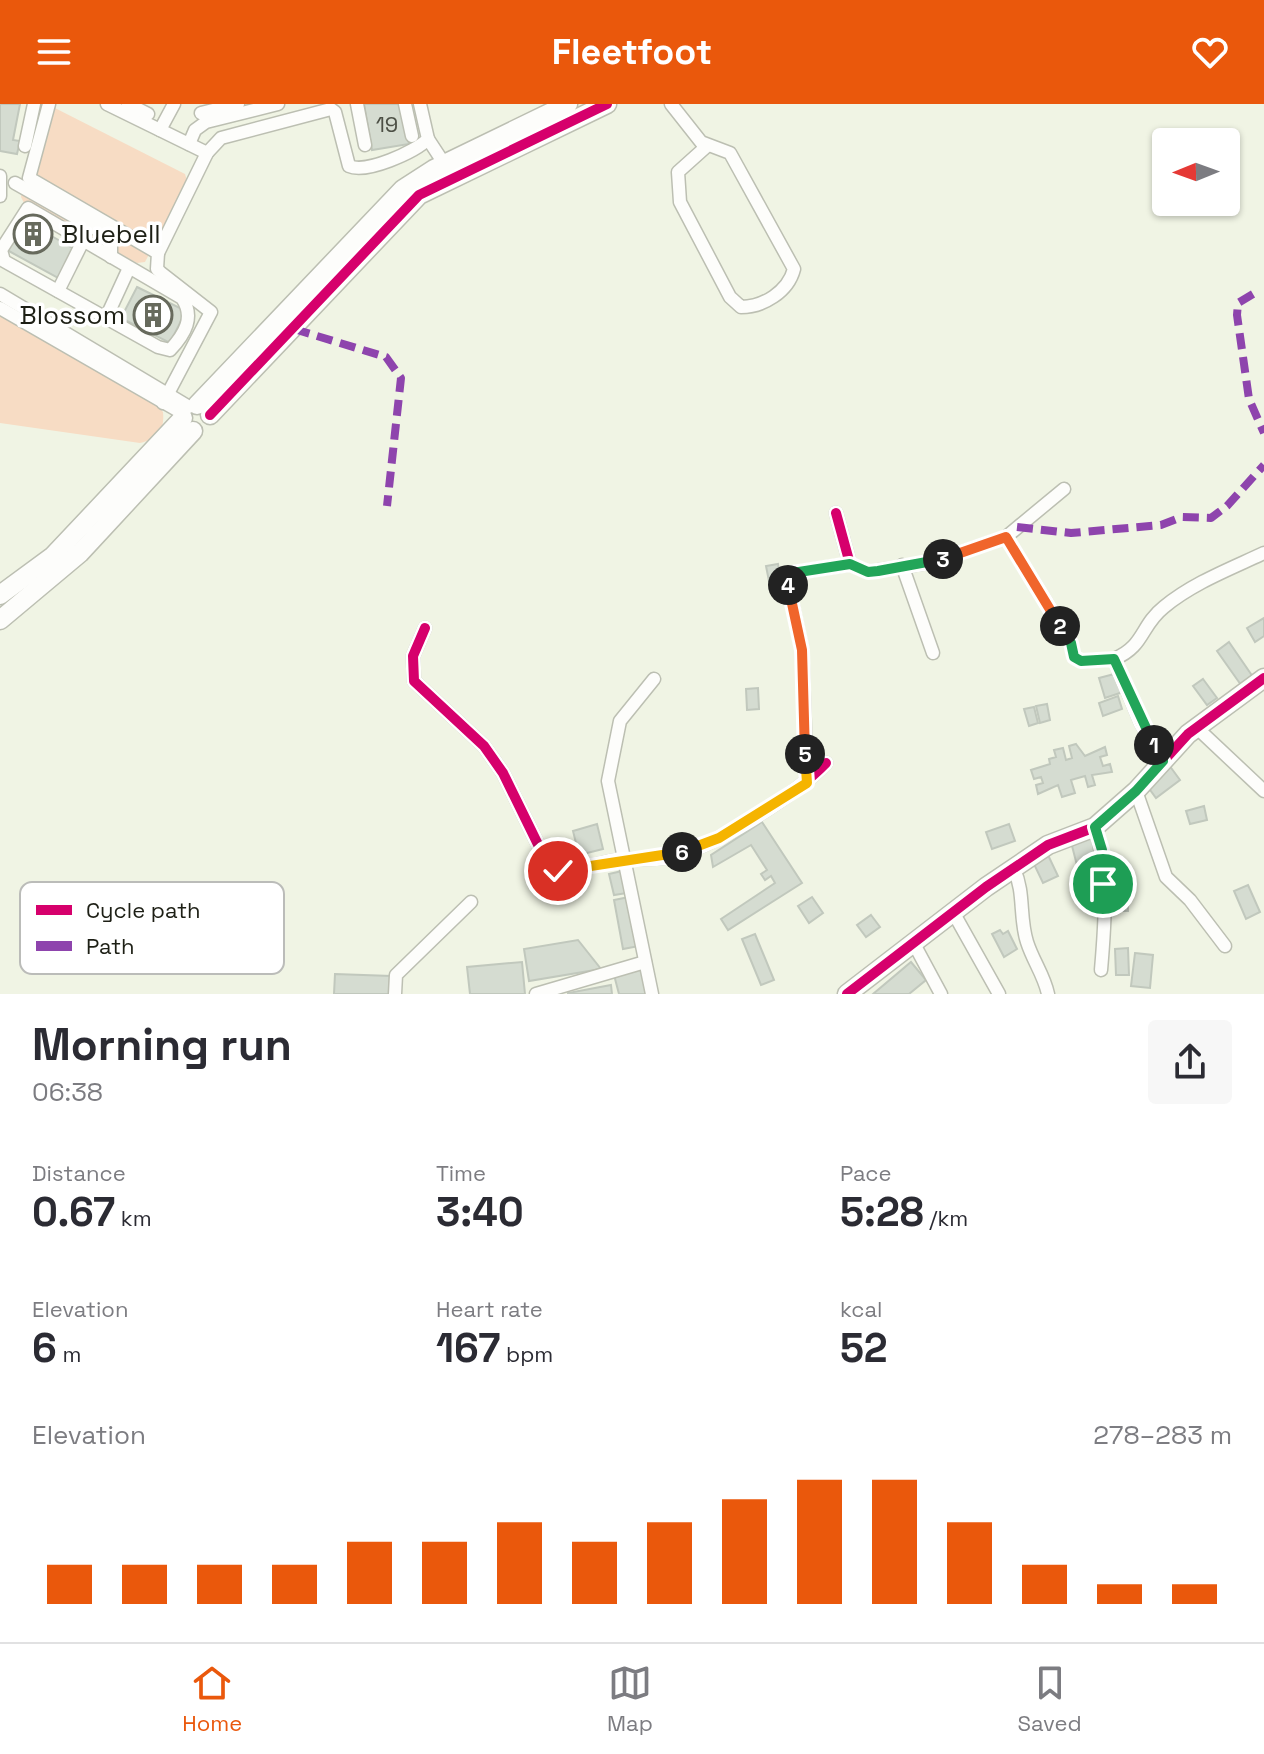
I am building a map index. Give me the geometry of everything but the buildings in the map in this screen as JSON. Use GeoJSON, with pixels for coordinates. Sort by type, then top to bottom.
{"type":"FeatureCollection","features":[{"type":"Feature","properties":{"kind":"street"},"geometry":{"type":"LineString","coordinates":[[25,146],[34,104]]}},
{"type":"Feature","properties":{"kind":"street"},"geometry":{"type":"LineString","coordinates":[[9,184],[49,104]]}},
{"type":"Feature","properties":{"kind":"street"},"geometry":{"type":"LineString","coordinates":[[107,104],[207,153]]}},
{"type":"Feature","properties":{"kind":"street"},"geometry":{"type":"LineString","coordinates":[[128,104],[148,114]]}},
{"type":"Feature","properties":{"kind":"street"},"geometry":{"type":"LineString","coordinates":[[160,130],[174,104]]}},
{"type":"Feature","properties":{"kind":"street"},"geometry":{"type":"LineString","coordinates":[[201,113],[238,104]]}},
{"type":"Feature","properties":{"kind":"street"},"geometry":{"type":"LineString","coordinates":[[189,144],[195,130],[206,122],[278,104]]}},
{"type":"Feature","properties":{"kind":"street"},"geometry":{"type":"LineString","coordinates":[[357,104],[365,145]]}},
{"type":"Feature","properties":{"kind":"street"},"geometry":{"type":"LineString","coordinates":[[405,104],[412,136]]}},
{"type":"Feature","properties":{"kind":"street"},"geometry":{"type":"LineString","coordinates":[[420,104],[428,139],[449,170]]}},
{"type":"Feature","properties":{"kind":"street"},"geometry":{"type":"LineString","coordinates":[[449,170],[568,104]]}},
{"type":"Feature","properties":{"kind":"street"},"geometry":{"type":"LineString","coordinates":[[0,595],[53,556],[192,415],[403,189],[607,104]]}},
{"type":"Feature","properties":{"kind":"street"},"geometry":{"type":"LineString","coordinates":[[671,104],[707,146],[721,147],[730,153],[794,269],[791,281],[771,299],[754,307],[741,307],[730,297],[680,202],[678,172],[707,146]]}},
{"type":"Feature","properties":{"kind":"street"},"geometry":{"type":"LineString","coordinates":[[165,398],[211,312],[157,269],[158,253],[207,153],[221,138],[331,109],[335,112],[349,166],[355,169],[411,152],[428,139]]}},
{"type":"Feature","properties":{"kind":"street"},"geometry":{"type":"LineString","coordinates":[[9,184],[158,253]]}},
{"type":"Feature","properties":{"kind":"street"},"geometry":{"type":"LineString","coordinates":[[9,184],[103,233],[111,246],[111,257]]}},
{"type":"Feature","properties":{"kind":"street"},"geometry":{"type":"LineString","coordinates":[[28,208],[83,241],[182,298],[189,312],[187,326],[176,344],[165,350],[4,261],[1,250],[28,208]]}},
{"type":"Feature","properties":{"kind":"street"},"geometry":{"type":"LineString","coordinates":[[58,291],[83,241]]}},
{"type":"Feature","properties":{"kind":"street"},"geometry":{"type":"LineString","coordinates":[[106,318],[129,268]]}},
{"type":"Feature","properties":{"kind":"street"},"geometry":{"type":"LineString","coordinates":[[0,294],[54,331],[192,415]]}},
{"type":"Feature","properties":{"kind":"street"},"geometry":{"type":"LineString","coordinates":[[0,308],[54,331]]}},
{"type":"Feature","properties":{"kind":"street"},"geometry":{"type":"LineString","coordinates":[[0,620],[80,553],[192,415]]}},
{"type":"Feature","properties":{"kind":"street"},"geometry":{"type":"LineString","coordinates":[[807,783],[802,650],[786,574],[850,564],[868,572],[933,562],[1006,537],[1064,489]]}},
{"type":"Feature","properties":{"kind":"street"},"geometry":{"type":"LineString","coordinates":[[836,513],[850,564]]}},
{"type":"Feature","properties":{"kind":"street"},"geometry":{"type":"LineString","coordinates":[[1006,537],[1030,573],[1050,614],[1071,643],[1074,657],[1081,661],[1114,659],[1130,652],[1141,642],[1149,619],[1181,593],[1264,553]]}},
{"type":"Feature","properties":{"kind":"street"},"geometry":{"type":"LineString","coordinates":[[902,565],[933,653]]}},
{"type":"Feature","properties":{"kind":"street"},"geometry":{"type":"LineString","coordinates":[[425,628],[413,656],[414,681],[484,746],[503,773],[546,868],[558,871],[624,859],[667,857],[693,849],[719,838],[807,783],[826,763]]}},
{"type":"Feature","properties":{"kind":"street"},"geometry":{"type":"LineString","coordinates":[[1114,659],[1141,723],[1163,761]]}},
{"type":"Feature","properties":{"kind":"street"},"geometry":{"type":"LineString","coordinates":[[847,994],[953,912],[1048,845],[1095,827],[1136,791],[1196,727],[1264,678]]}},
{"type":"Feature","properties":{"kind":"street"},"geometry":{"type":"LineString","coordinates":[[652,994],[608,781],[620,721],[654,679]]}},
{"type":"Feature","properties":{"kind":"street"},"geometry":{"type":"LineString","coordinates":[[1196,727],[1264,791]]}},
{"type":"Feature","properties":{"kind":"street"},"geometry":{"type":"LineString","coordinates":[[1136,791],[1166,877],[1190,900],[1225,946]]}},
{"type":"Feature","properties":{"kind":"street"},"geometry":{"type":"LineString","coordinates":[[1095,827],[1102,850],[1104,935],[1101,970]]}},
{"type":"Feature","properties":{"kind":"street"},"geometry":{"type":"LineString","coordinates":[[1014,869],[1023,888],[1026,938],[1044,975],[1048,994]]}},
{"type":"Feature","properties":{"kind":"street"},"geometry":{"type":"LineString","coordinates":[[395,994],[396,975],[471,902]]}},
{"type":"Feature","properties":{"kind":"street"},"geometry":{"type":"LineString","coordinates":[[953,912],[999,994]]}},
{"type":"Feature","properties":{"kind":"street"},"geometry":{"type":"LineString","coordinates":[[913,942],[941,994]]}},
{"type":"Feature","properties":{"kind":"street"},"geometry":{"type":"LineString","coordinates":[[536,994],[645,962]]}},
{"type":"Feature","properties":{"kind":"shaded area"},"geometry":{"type":"Polygon","coordinates":[[[38,104],[47,104],[185,174],[187,181],[145,262],[137,263],[25,205],[21,197],[38,104]]]}},
{"type":"Feature","properties":{"kind":"shaded area"},"geometry":{"type":"Polygon","coordinates":[[[0,316],[157,405],[163,412],[159,433],[140,443],[0,423],[0,316]]]}},
{"type":"Feature","properties":{"kind":"marked path"},"geometry":{"type":"LineString","coordinates":[[1253,294],[1238,303],[1237,315],[1249,399],[1264,433]]}},
{"type":"Feature","properties":{"kind":"marked path"},"geometry":{"type":"LineString","coordinates":[[294,329],[386,357],[401,378],[387,506]]}},
{"type":"Feature","properties":{"kind":"marked path"},"geometry":{"type":"LineString","coordinates":[[1017,527],[1071,533],[1161,525],[1182,517],[1211,518],[1227,506],[1264,465]]}},
{"type":"Feature","properties":{"kind":"cycle path"},"geometry":{"type":"LineString","coordinates":[[210,415],[419,195],[607,104]]}},
{"type":"Feature","properties":{"kind":"cycle path"},"geometry":{"type":"LineString","coordinates":[[836,513],[850,564],[868,572],[933,562],[1006,537],[1071,643],[1074,657],[1081,661],[1114,659],[1141,723],[1163,761]]}},
{"type":"Feature","properties":{"kind":"cycle path"},"geometry":{"type":"LineString","coordinates":[[425,628],[413,656],[414,681],[484,746],[503,773],[551,871],[618,860],[662,858],[686,852],[752,819],[826,763]]}},
{"type":"Feature","properties":{"kind":"cycle path"},"geometry":{"type":"LineString","coordinates":[[847,994],[986,887],[1048,845],[1095,827],[1136,791],[1188,734],[1264,678]]}},
{"type":"Feature","properties":{"kind":"place","name":"Bluebell"},"geometry":{"type":"Point","coordinates":[33,234]}},
{"type":"Feature","properties":{"kind":"place","name":"Blossom"},"geometry":{"type":"Point","coordinates":[153,315]}},
{"type":"Feature","properties":{"kind":"route"},"geometry":{"type":"LineString","coordinates":[[558,871],[624,859],[667,857],[693,849],[719,838],[807,783],[802,650],[786,574],[850,564],[868,572],[933,562],[1006,537],[1030,573],[1050,614],[1071,643],[1074,657],[1087,662],[1114,659],[1141,723],[1163,761],[1136,791],[1095,827],[1102,850],[1103,884]]}}]}
